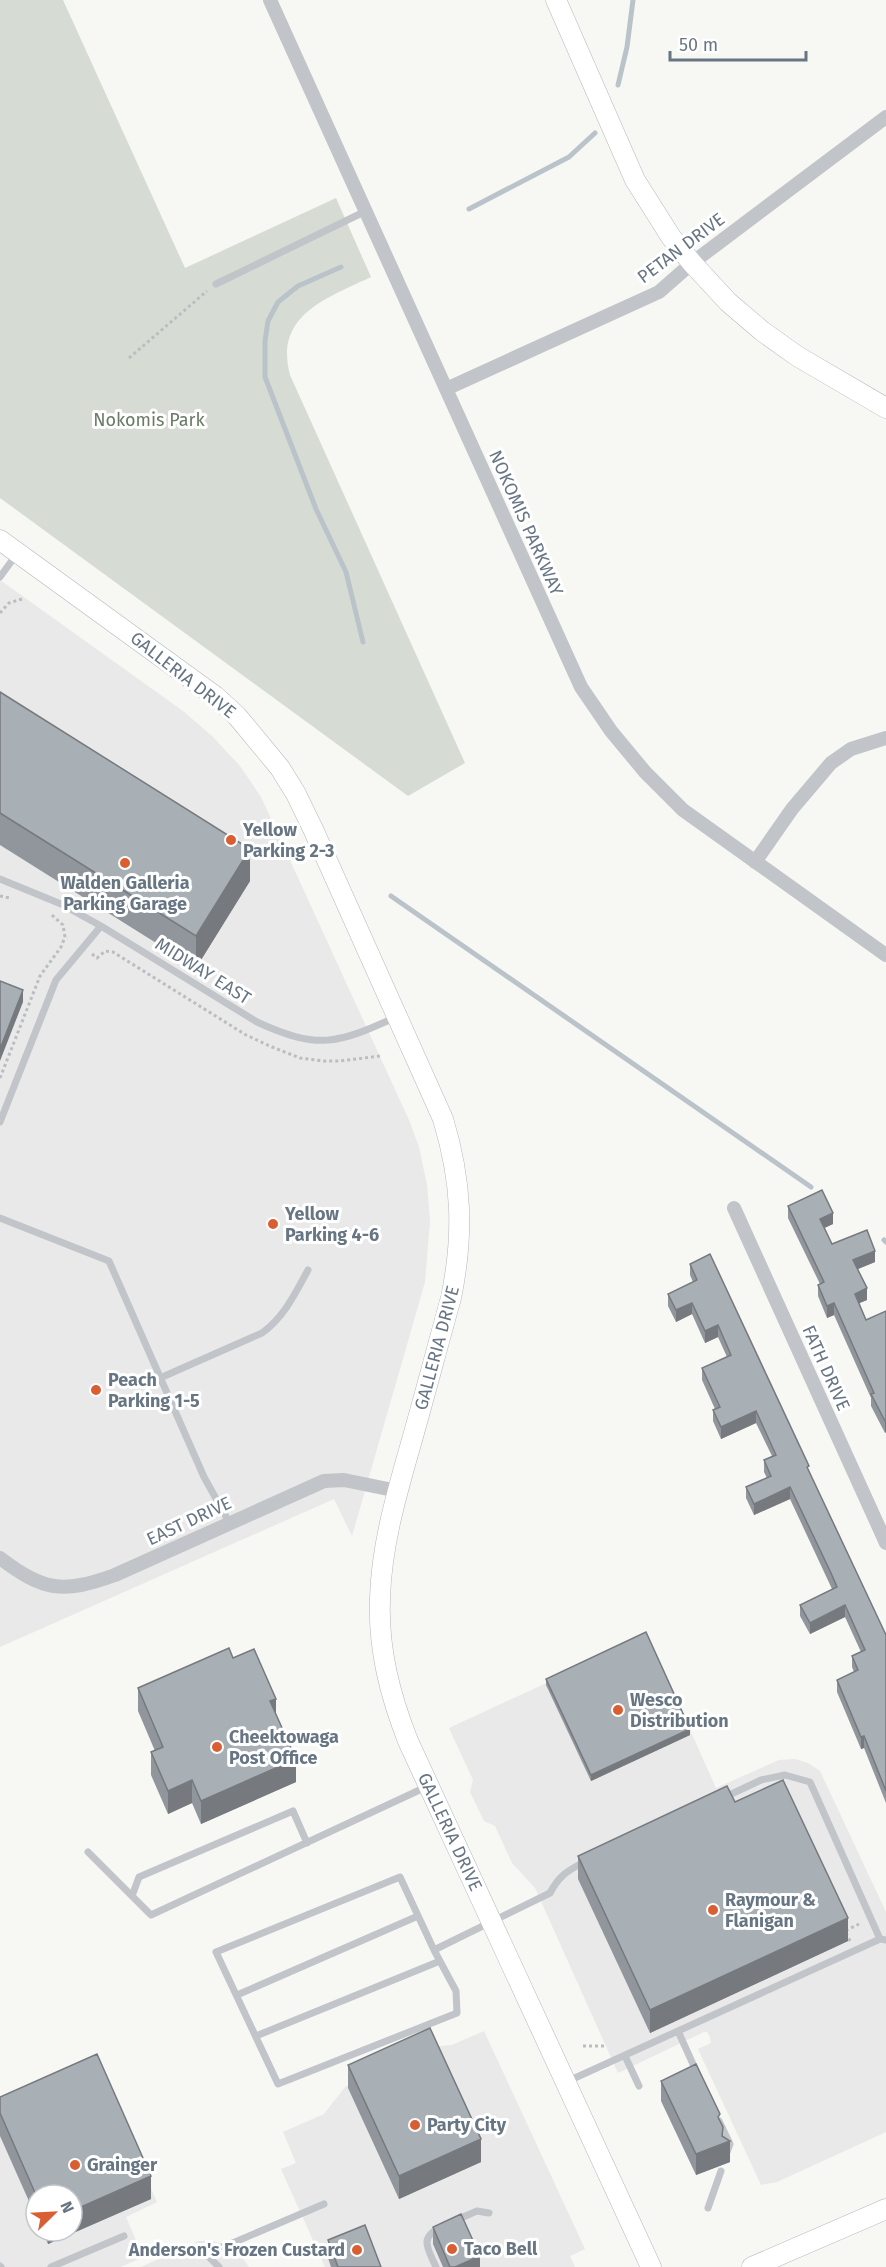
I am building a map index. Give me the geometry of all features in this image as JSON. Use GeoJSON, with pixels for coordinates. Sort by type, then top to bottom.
{"type":"FeatureCollection","features":[{"type":"Feature","properties":{"kind":"street","name":"NOKOMIS PARKWAY"},"geometry":{"type":"LineString","coordinates":[[270,0],[581,687],[610,731],[645,772],[675,802],[710,831],[886,955]]}},
{"type":"Feature","properties":{"kind":"street"},"geometry":{"type":"LineString","coordinates":[[556,0],[635,180],[671,237],[692,263],[728,302],[762,331],[797,356],[886,408]]}},
{"type":"Feature","properties":{"kind":"street","name":"PETAN DRIVE"},"geometry":{"type":"LineString","coordinates":[[446,389],[659,292],[692,263],[886,117]]}},
{"type":"Feature","properties":{"kind":"street","name":"GALLERIA DRIVE"},"geometry":{"type":"LineString","coordinates":[[0,540],[214,696],[257,738],[296,794],[443,1119],[452,1150],[459,1192],[461,1224],[458,1266],[398,1491],[382,1565],[380,1599],[382,1651],[395,1709],[651,2267]]}},
{"type":"Feature","properties":{"kind":"street"},"geometry":{"type":"LineString","coordinates":[[755,862],[792,809],[831,763],[851,749],[886,738]]}},
{"type":"Feature","properties":{"kind":"street","name":"FATH DRIVE"},"geometry":{"type":"LineString","coordinates":[[734,1208],[886,1543]]}},
{"type":"Feature","properties":{"kind":"street","name":"EAST DRIVE"},"geometry":{"type":"LineString","coordinates":[[0,1558],[32,1580],[48,1586],[68,1588],[88,1585],[324,1481],[344,1480],[398,1491]]}},
{"type":"Feature","properties":{"kind":"street"},"geometry":{"type":"LineString","coordinates":[[752,2267],[886,2209]]}},
{"type":"Feature","properties":{"kind":"lane"},"geometry":{"type":"LineString","coordinates":[[216,284],[366,211]]}},
{"type":"Feature","properties":{"kind":"lane"},"geometry":{"type":"LineString","coordinates":[[0,577],[18,553]]}},
{"type":"Feature","properties":{"kind":"lane","name":"MIDWAY EAST"},"geometry":{"type":"LineString","coordinates":[[0,879],[61,904],[257,1022],[284,1034],[310,1041],[332,1040],[349,1037],[398,1016]]}},
{"type":"Feature","properties":{"kind":"lane"},"geometry":{"type":"LineString","coordinates":[[0,1121],[56,980],[101,926]]}},
{"type":"Feature","properties":{"kind":"lane"},"geometry":{"type":"LineString","coordinates":[[0,1218],[109,1261],[204,1477],[229,1522]]}},
{"type":"Feature","properties":{"kind":"lane"},"geometry":{"type":"LineString","coordinates":[[160,1378],[271,1327],[290,1304],[308,1270]]}},
{"type":"Feature","properties":{"kind":"lane"},"geometry":{"type":"LineString","coordinates":[[566,2083],[883,1939],[810,1782],[785,1775],[761,1780],[719,1800]]}},
{"type":"Feature","properties":{"kind":"lane"},"geometry":{"type":"LineString","coordinates":[[88,1852],[151,1915],[429,1786]]}},
{"type":"Feature","properties":{"kind":"lane"},"geometry":{"type":"LineString","coordinates":[[132,1896],[139,1877],[293,1811],[307,1843]]}},
{"type":"Feature","properties":{"kind":"lane"},"geometry":{"type":"LineString","coordinates":[[434,1950],[550,1893],[558,1879],[571,1869],[592,1859]]}},
{"type":"Feature","properties":{"kind":"lane"},"geometry":{"type":"LineString","coordinates":[[400,1877],[434,1950],[456,1991],[457,2013],[278,2084],[216,1952],[400,1877]]}},
{"type":"Feature","properties":{"kind":"lane"},"geometry":{"type":"LineString","coordinates":[[237,1995],[418,1916]]}},
{"type":"Feature","properties":{"kind":"lane"},"geometry":{"type":"LineString","coordinates":[[256,2036],[440,1961]]}},
{"type":"Feature","properties":{"kind":"lane"},"geometry":{"type":"LineString","coordinates":[[678,2031],[702,2083]]}},
{"type":"Feature","properties":{"kind":"lane"},"geometry":{"type":"LineString","coordinates":[[625,2056],[639,2086]]}},
{"type":"Feature","properties":{"kind":"lane"},"geometry":{"type":"LineString","coordinates":[[716,2114],[730,2144],[726,2155]]}},
{"type":"Feature","properties":{"kind":"lane"},"geometry":{"type":"LineString","coordinates":[[708,2208],[721,2171]]}},
{"type":"Feature","properties":{"kind":"lane"},"geometry":{"type":"LineString","coordinates":[[219,2267],[204,2252],[228,2245],[324,2204]]}},
{"type":"Feature","properties":{"kind":"lane"},"geometry":{"type":"LineString","coordinates":[[436,2267],[426,2245],[426,2240],[432,2231],[477,2211],[489,2212]]}},
{"type":"Feature","properties":{"kind":"lane"},"geometry":{"type":"LineString","coordinates":[[51,2267],[124,2236]]}},
{"type":"Feature","properties":{"kind":"path"},"geometry":{"type":"LineString","coordinates":[[129,358],[216,284]]}},
{"type":"Feature","properties":{"kind":"path"},"geometry":{"type":"LineString","coordinates":[[0,613],[9,603],[22,599]]}},
{"type":"Feature","properties":{"kind":"path"},"geometry":{"type":"LineString","coordinates":[[0,1078],[40,976],[66,938],[59,920],[46,913]]}},
{"type":"Feature","properties":{"kind":"path"},"geometry":{"type":"LineString","coordinates":[[584,2046],[607,2046]]}},
{"type":"Feature","properties":{"kind":"shaded area"},"geometry":{"type":"Polygon","coordinates":[[[0,580],[183,711],[212,736],[240,766],[261,797],[409,1120],[419,1147],[427,1185],[430,1221],[425,1282],[352,1536],[334,1499],[0,1647],[0,580]]]}},
{"type":"Feature","properties":{"kind":"shaded area"},"geometry":{"type":"Polygon","coordinates":[[[648,1636],[716,1788],[779,1760],[795,1759],[808,1763],[820,1771],[886,1912],[886,2132],[777,2182],[761,2185],[698,2049],[711,2043],[707,2032],[618,2073],[535,1888],[512,1863],[495,1826],[484,1821],[470,1792],[473,1780],[449,1728],[648,1636]]]}},
{"type":"Feature","properties":{"kind":"shaded area"},"geometry":{"type":"Polygon","coordinates":[[[484,2031],[585,2249],[570,2256],[575,2267],[325,2267],[281,2169],[296,2163],[283,2132],[324,2114],[345,2087],[431,2047],[452,2045],[484,2031]]]}},
{"type":"Feature","properties":{"kind":"shaded area","name":"Grainger"},"geometry":{"type":"Polygon","coordinates":[[[100,2072],[157,2202],[126,2217],[143,2257],[121,2267],[0,2267],[0,2115],[100,2072]]]}},
{"type":"Feature","properties":{"kind":"shaded area"},"geometry":{"type":"Polygon","coordinates":[[[198,2241],[213,2241],[236,2249],[249,2267],[141,2267],[198,2241]]]}},
{"type":"Feature","properties":{"kind":"green space","name":"Nokomis Park"},"geometry":{"type":"Polygon","coordinates":[[[0,0],[63,0],[185,268],[336,198],[371,277],[322,301],[308,311],[297,323],[290,337],[287,354],[290,375],[465,763],[408,796],[0,498],[0,0]]]}},
{"type":"Feature","properties":{"kind":"building","name":"Walden Galleria Parking Garage"},"geometry":{"type":"Polygon","coordinates":[[[0,692],[250,849],[196,936],[0,813],[0,692]]]}},
{"type":"Feature","properties":{"kind":"building"},"geometry":{"type":"Polygon","coordinates":[[[0,981],[23,990],[0,1049],[0,981]]]}},
{"type":"Feature","properties":{"kind":"building"},"geometry":{"type":"Polygon","coordinates":[[[822,1190],[833,1213],[820,1219],[832,1244],[867,1230],[875,1251],[853,1260],[867,1288],[855,1294],[866,1320],[886,1311],[886,1421],[871,1394],[874,1393],[834,1303],[827,1306],[818,1285],[824,1282],[788,1206],[822,1190]]]}},
{"type":"Feature","properties":{"kind":"building"},"geometry":{"type":"Polygon","coordinates":[[[710,1254],[886,1635],[886,1791],[864,1736],[861,1737],[837,1680],[858,1670],[852,1656],[865,1650],[845,1605],[810,1623],[800,1605],[837,1587],[790,1487],[754,1504],[746,1487],[771,1476],[764,1460],[776,1455],[756,1411],[721,1427],[713,1410],[720,1407],[702,1368],[731,1355],[718,1325],[705,1331],[692,1303],[676,1310],[668,1294],[697,1280],[690,1264],[710,1254]]]}},
{"type":"Feature","properties":{"kind":"building","name":"Wesco Distribution"},"geometry":{"type":"Polygon","coordinates":[[[646,1632],[690,1729],[591,1775],[546,1679],[646,1632]]]}},
{"type":"Feature","properties":{"kind":"building","name":"Cheektowaga Post Office"},"geometry":{"type":"Polygon","coordinates":[[[229,1648],[233,1658],[254,1649],[276,1699],[270,1701],[296,1759],[201,1801],[192,1780],[168,1791],[151,1752],[163,1747],[138,1688],[229,1648]]]}},
{"type":"Feature","properties":{"kind":"building","name":"Raymour & Flanigan"},"geometry":{"type":"Polygon","coordinates":[[[783,1780],[848,1918],[650,2010],[578,1856],[727,1786],[735,1802],[783,1780]]]}},
{"type":"Feature","properties":{"kind":"building","name":"Party City"},"geometry":{"type":"Polygon","coordinates":[[[430,2028],[481,2139],[399,2176],[348,2065],[430,2028]]]}},
{"type":"Feature","properties":{"kind":"building","name":"Grainger"},"geometry":{"type":"Polygon","coordinates":[[[97,2054],[151,2176],[84,2206],[84,2183],[31,2183],[0,2113],[0,2097],[97,2054]]]}},
{"type":"Feature","properties":{"kind":"building"},"geometry":{"type":"Polygon","coordinates":[[[696,2064],[720,2114],[718,2117],[723,2127],[722,2136],[730,2141],[696,2154],[661,2081],[696,2064]]]}},
{"type":"Feature","properties":{"kind":"building"},"geometry":{"type":"Polygon","coordinates":[[[461,2214],[480,2256],[450,2267],[433,2227],[461,2214]]]}},
{"type":"Feature","properties":{"kind":"building"},"geometry":{"type":"Polygon","coordinates":[[[365,2225],[381,2267],[338,2267],[328,2240],[365,2225]]]}},
{"type":"Feature","properties":{"kind":"waterway"},"geometry":{"type":"LineString","coordinates":[[618,85],[627,47],[633,0]]}},
{"type":"Feature","properties":{"kind":"waterway"},"geometry":{"type":"LineString","coordinates":[[469,209],[569,157],[595,133]]}},
{"type":"Feature","properties":{"kind":"waterway"},"geometry":{"type":"LineString","coordinates":[[341,267],[298,286],[278,302],[268,321],[265,341],[265,377],[316,509],[346,572],[363,642]]}},
{"type":"Feature","properties":{"kind":"waterway"},"geometry":{"type":"LineString","coordinates":[[391,896],[811,1187]]}},
{"type":"Feature","properties":{"kind":"place","name":"Yellow Parking 2-3"},"geometry":{"type":"Point","coordinates":[231,840]}},
{"type":"Feature","properties":{"kind":"place","name":"Walden Galleria Parking Garage"},"geometry":{"type":"Point","coordinates":[125,863]}},
{"type":"Feature","properties":{"kind":"place","name":"Yellow Parking 4-6"},"geometry":{"type":"Point","coordinates":[273,1224]}},
{"type":"Feature","properties":{"kind":"place","name":"Peach Parking 1-5"},"geometry":{"type":"Point","coordinates":[96,1390]}},
{"type":"Feature","properties":{"kind":"place","name":"Wesco Distribution"},"geometry":{"type":"Point","coordinates":[618,1710]}},
{"type":"Feature","properties":{"kind":"place","name":"Cheektowaga Post Office"},"geometry":{"type":"Point","coordinates":[217,1747]}},
{"type":"Feature","properties":{"kind":"place","name":"Raymour & Flanigan"},"geometry":{"type":"Point","coordinates":[713,1910]}},
{"type":"Feature","properties":{"kind":"place","name":"Party City"},"geometry":{"type":"Point","coordinates":[415,2125]}},
{"type":"Feature","properties":{"kind":"place","name":"Grainger"},"geometry":{"type":"Point","coordinates":[75,2165]}},
{"type":"Feature","properties":{"kind":"place","name":"Taco Bell"},"geometry":{"type":"Point","coordinates":[452,2249]}},
{"type":"Feature","properties":{"kind":"place","name":"Anderson's Frozen Custard"},"geometry":{"type":"Point","coordinates":[357,2250]}}]}
